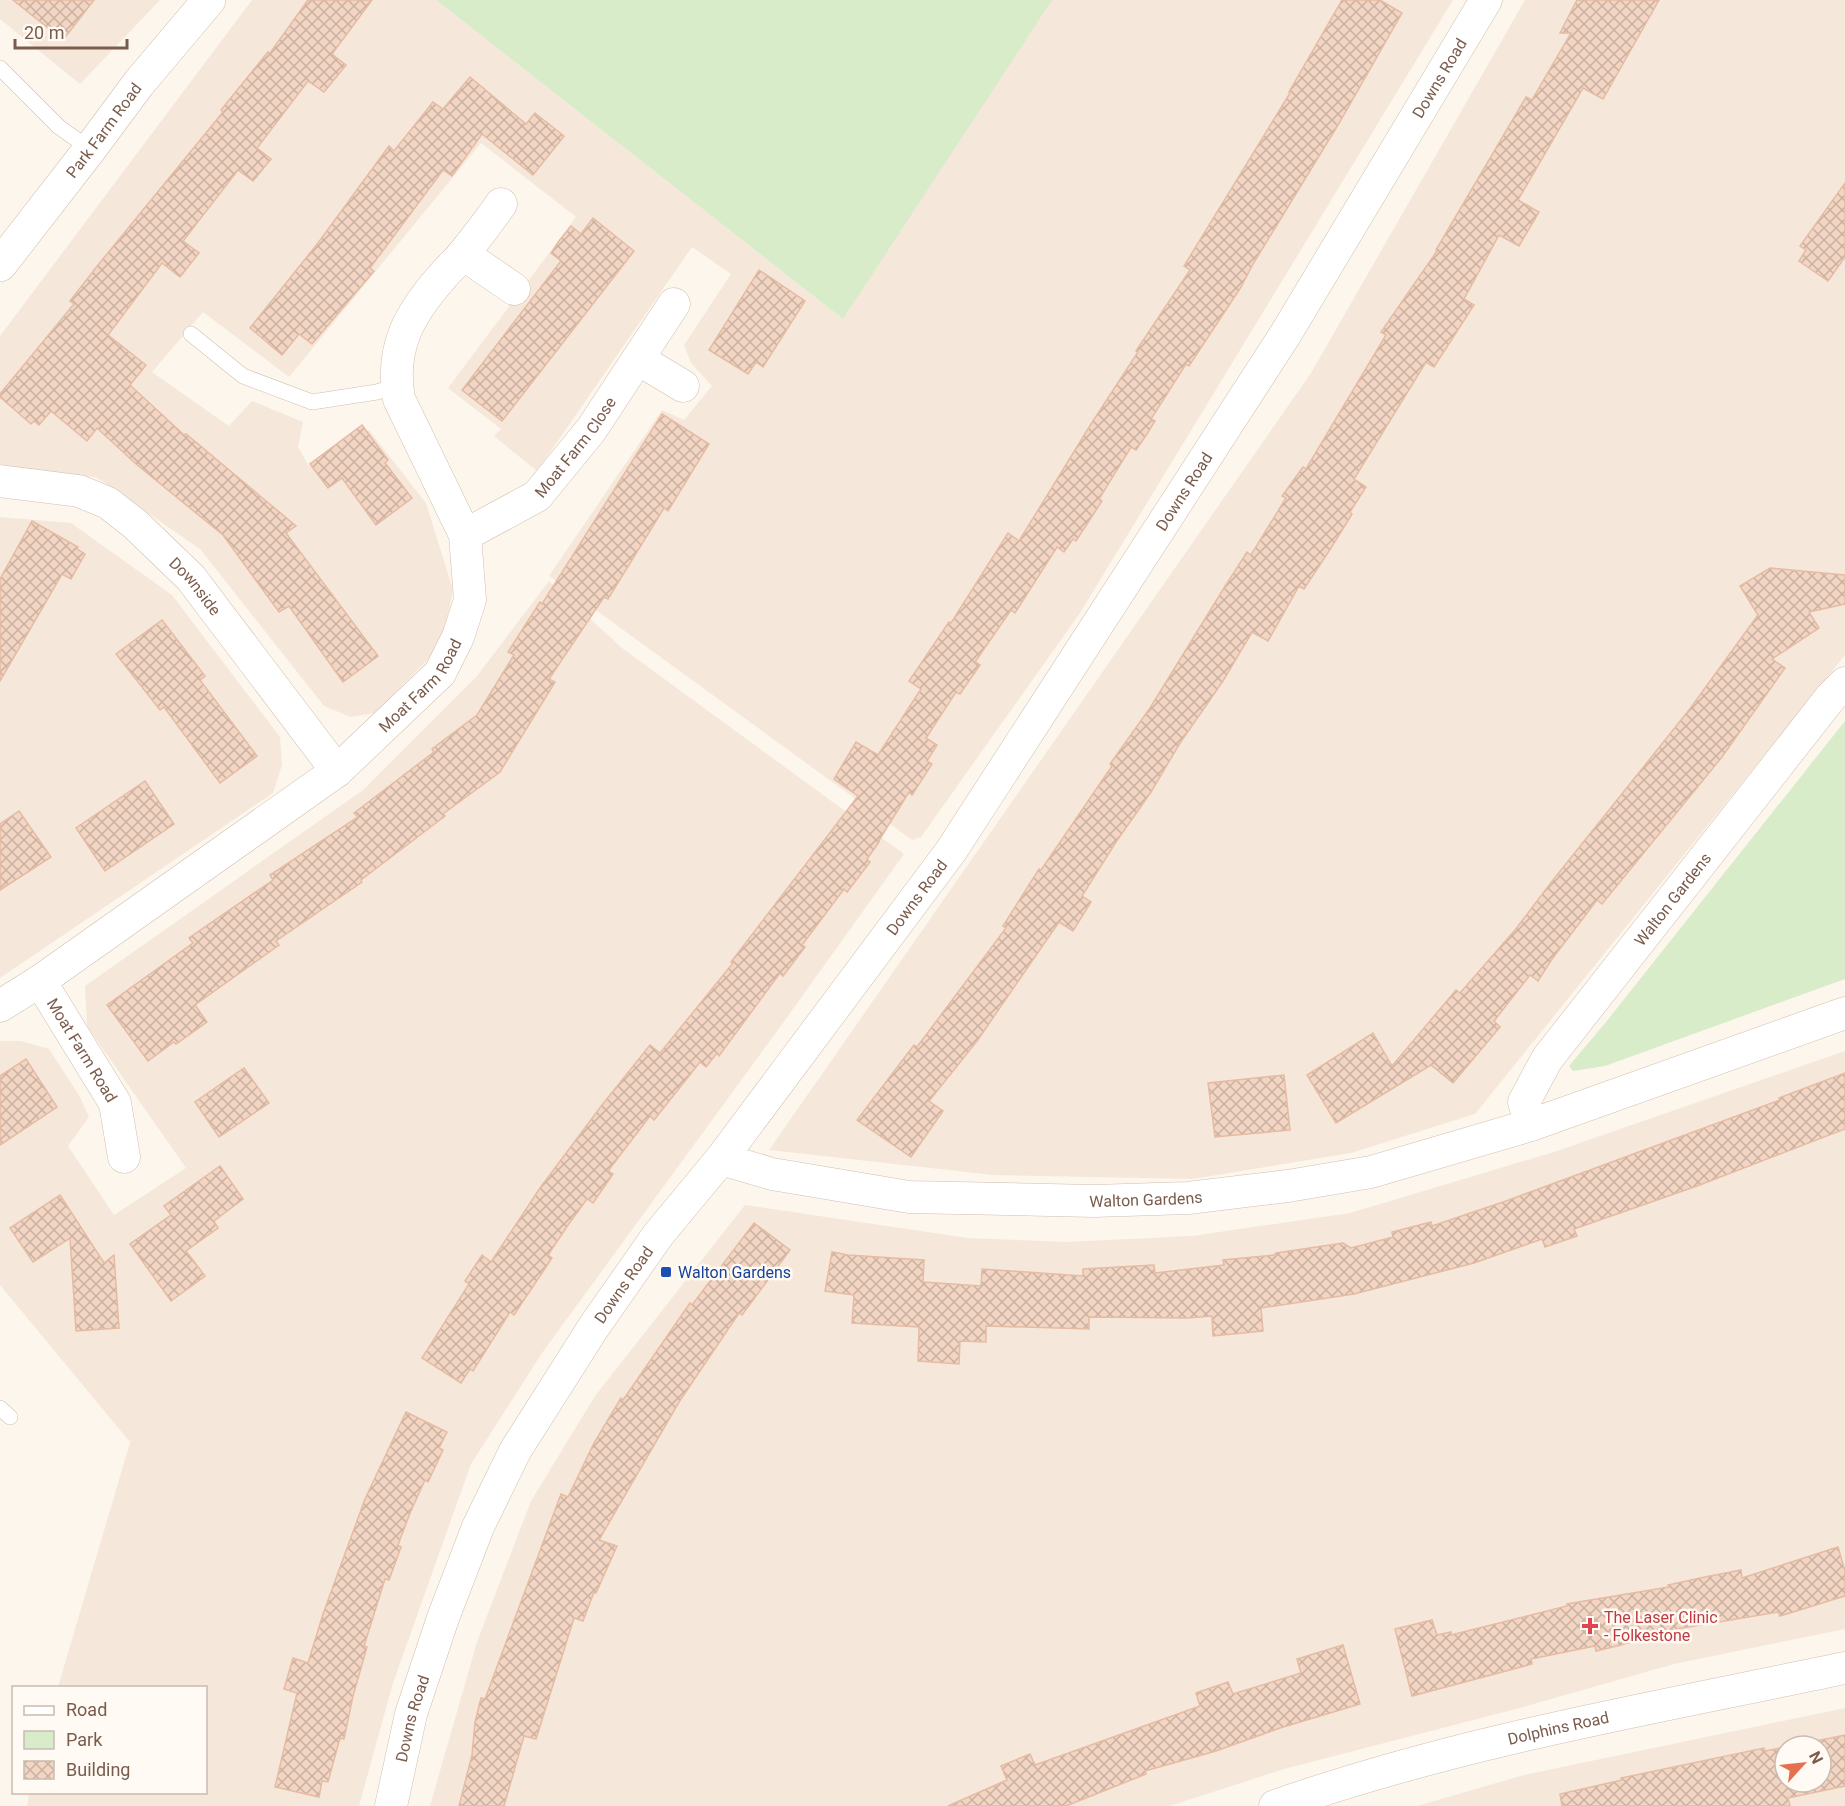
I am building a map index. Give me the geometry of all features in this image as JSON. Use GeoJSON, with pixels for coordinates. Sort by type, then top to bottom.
{"type":"FeatureCollection","features":[{"type":"Feature","properties":{"kind":"street","name":"Park Farm Road"},"geometry":{"type":"LineString","coordinates":[[0,264],[139,83],[209,0]]}},
{"type":"Feature","properties":{"kind":"street","name":"Downs Road"},"geometry":{"type":"LineString","coordinates":[[391,1806],[411,1714],[443,1618],[478,1527],[515,1450],[593,1328],[652,1244],[721,1159],[951,851],[1285,334],[1486,0]]}},
{"type":"Feature","properties":{"kind":"street","name":"Moat Farm Road"},"geometry":{"type":"LineString","coordinates":[[0,1006],[40,981],[336,771],[441,674],[458,637],[470,600],[465,535],[399,399],[397,362],[405,327],[425,297],[463,254],[501,204]]}},
{"type":"Feature","properties":{"kind":"street"},"geometry":{"type":"LineString","coordinates":[[463,254],[514,289]]}},
{"type":"Feature","properties":{"kind":"street","name":"Moat Farm Close"},"geometry":{"type":"LineString","coordinates":[[465,535],[537,496],[591,430],[674,304]]}},
{"type":"Feature","properties":{"kind":"street"},"geometry":{"type":"LineString","coordinates":[[638,359],[683,386]]}},
{"type":"Feature","properties":{"kind":"street","name":"Downside"},"geometry":{"type":"LineString","coordinates":[[0,481],[79,491],[108,503],[136,525],[191,578],[336,771]]}},
{"type":"Feature","properties":{"kind":"street","name":"Walton Gardens"},"geometry":{"type":"LineString","coordinates":[[1532,1125],[1524,1102],[1547,1059],[1831,697],[1845,683]]}},
{"type":"Feature","properties":{"kind":"street","name":"Moat Farm Road"},"geometry":{"type":"LineString","coordinates":[[40,981],[115,1103],[124,1156]]}},
{"type":"Feature","properties":{"kind":"street","name":"Walton Gardens"},"geometry":{"type":"LineString","coordinates":[[721,1159],[772,1173],[909,1197],[1094,1202],[1188,1198],[1288,1186],[1371,1172],[1532,1125],[1845,1013]]}},
{"type":"Feature","properties":{"kind":"street","name":"Dolphins Road"},"geometry":{"type":"LineString","coordinates":[[1275,1806],[1339,1784],[1509,1739],[1845,1668]]}},
{"type":"Feature","properties":{"kind":"lane"},"geometry":{"type":"LineString","coordinates":[[0,68],[59,127],[90,149]]}},
{"type":"Feature","properties":{"kind":"lane"},"geometry":{"type":"LineString","coordinates":[[192,334],[243,376],[312,402],[377,392],[397,386]]}},
{"type":"Feature","properties":{"kind":"shaded area"},"geometry":{"type":"Polygon","coordinates":[[[0,0],[160,0],[80,84],[0,19],[0,0]]]}},
{"type":"Feature","properties":{"kind":"shaded area"},"geometry":{"type":"Polygon","coordinates":[[[252,0],[436,0],[843,319],[1045,0],[1453,0],[1080,613],[921,837],[912,840],[549,576],[662,410],[684,420],[712,386],[691,363],[684,345],[731,274],[692,247],[537,471],[494,436],[501,429],[448,388],[576,217],[481,143],[289,377],[203,312],[152,372],[229,426],[252,401],[303,422],[298,447],[309,466],[369,430],[426,503],[453,590],[442,645],[375,713],[351,717],[324,706],[200,549],[96,477],[11,471],[0,463],[0,336],[252,0]]]}},
{"type":"Feature","properties":{"kind":"shaded area"},"geometry":{"type":"Polygon","coordinates":[[[1525,0],[1845,0],[1845,655],[1475,1114],[1351,1153],[1193,1179],[993,1175],[769,1150],[1311,373],[1525,0]]]}},
{"type":"Feature","properties":{"kind":"shaded area"},"geometry":{"type":"Polygon","coordinates":[[[0,517],[71,523],[172,595],[280,737],[282,765],[273,793],[0,978],[0,517]]]}},
{"type":"Feature","properties":{"kind":"shaded area"},"geometry":{"type":"Polygon","coordinates":[[[549,581],[622,648],[904,854],[542,1353],[471,1464],[393,1683],[359,1806],[27,1806],[29,1794],[207,1794],[207,1686],[58,1686],[131,1439],[129,1441],[0,1285],[0,1041],[21,1041],[49,1049],[80,1097],[89,1117],[68,1146],[114,1215],[186,1168],[87,1026],[85,986],[363,790],[477,676],[549,581]]]}},
{"type":"Feature","properties":{"kind":"shaded area"},"geometry":{"type":"Polygon","coordinates":[[[1845,1051],[1845,1629],[1674,1664],[1520,1708],[1284,1769],[1170,1806],[430,1806],[477,1642],[531,1501],[595,1396],[745,1205],[968,1238],[1067,1242],[1192,1236],[1350,1213],[1557,1151],[1845,1051]]]}},
{"type":"Feature","properties":{"kind":"shaded area"},"geometry":{"type":"Polygon","coordinates":[[[1845,1708],[1845,1806],[1417,1806],[1524,1775],[1845,1708]]]}},
{"type":"Feature","properties":{"kind":"green space"},"geometry":{"type":"Polygon","coordinates":[[[436,0],[1052,0],[843,319],[436,0]]]}},
{"type":"Feature","properties":{"kind":"green space"},"geometry":{"type":"Polygon","coordinates":[[[1845,721],[1845,979],[1605,1066],[1573,1071],[1569,1066],[1845,721]]]}},
{"type":"Feature","properties":{"kind":"building"},"geometry":{"type":"Polygon","coordinates":[[[13,0],[94,0],[63,40],[13,0]]]}},
{"type":"Feature","properties":{"kind":"building"},"geometry":{"type":"Polygon","coordinates":[[[308,0],[372,0],[332,54],[346,65],[324,92],[308,81],[257,148],[271,159],[253,181],[238,170],[183,241],[199,253],[180,277],[162,263],[108,335],[146,365],[130,385],[184,435],[186,434],[296,526],[286,533],[378,656],[343,682],[289,606],[279,612],[223,535],[136,464],[97,428],[87,441],[51,411],[39,425],[34,421],[31,424],[0,397],[0,394],[74,304],[70,301],[223,112],[221,110],[268,52],[270,53],[308,0]]]}},
{"type":"Feature","properties":{"kind":"building"},"geometry":{"type":"Polygon","coordinates":[[[1342,0],[1380,0],[1402,13],[1241,287],[1189,366],[1186,364],[1151,419],[1155,421],[1147,434],[1136,450],[1131,447],[1099,499],[1102,501],[1076,541],[1073,539],[1064,552],[1057,547],[1015,613],[1011,610],[975,662],[980,665],[960,694],[956,692],[926,738],[937,745],[927,761],[932,764],[912,795],[909,792],[867,859],[870,862],[847,892],[844,889],[802,945],[805,947],[783,976],[780,973],[719,1056],[717,1053],[706,1067],[700,1062],[654,1120],[650,1116],[608,1171],[613,1174],[593,1203],[587,1199],[568,1225],[548,1255],[552,1258],[514,1315],[510,1312],[473,1371],[470,1369],[461,1383],[422,1358],[469,1284],[465,1281],[482,1255],[491,1262],[540,1188],[602,1105],[650,1045],[660,1053],[733,963],[731,962],[858,796],[834,779],[856,742],[878,755],[921,689],[909,681],[949,622],[951,623],[1008,533],[1019,541],[1138,352],[1136,351],[1190,270],[1184,266],[1290,93],[1342,0]]]}},
{"type":"Feature","properties":{"kind":"building"},"geometry":{"type":"Polygon","coordinates":[[[1577,0],[1659,0],[1603,99],[1583,88],[1518,200],[1539,212],[1519,246],[1499,235],[1464,299],[1474,305],[1434,367],[1426,362],[1354,479],[1366,487],[1331,548],[1304,589],[1299,586],[1268,641],[1252,632],[1223,681],[1180,743],[1151,792],[1082,896],[1091,902],[1073,931],[1059,922],[977,1041],[929,1101],[943,1111],[911,1157],[857,1120],[914,1045],[917,1047],[1006,928],[1003,926],[1039,869],[1041,870],[1112,766],[1110,764],[1150,708],[1247,552],[1251,555],[1286,498],[1282,496],[1303,467],[1306,469],[1386,335],[1381,332],[1437,251],[1526,97],[1532,100],[1571,33],[1560,33],[1577,0]]]}},
{"type":"Feature","properties":{"kind":"building"},"geometry":{"type":"Polygon","coordinates":[[[470,77],[526,124],[535,113],[564,136],[533,175],[482,134],[452,176],[443,170],[370,268],[374,271],[312,344],[299,334],[282,355],[250,328],[318,243],[389,146],[394,151],[433,102],[443,109],[470,77]]]}},
{"type":"Feature","properties":{"kind":"building"},"geometry":{"type":"Polygon","coordinates":[[[1845,183],[1845,257],[1828,281],[1799,261],[1806,250],[1800,246],[1845,183]]]}},
{"type":"Feature","properties":{"kind":"building"},"geometry":{"type":"Polygon","coordinates":[[[593,218],[634,251],[502,421],[462,390],[561,261],[551,253],[559,241],[571,226],[581,234],[593,218]]]}},
{"type":"Feature","properties":{"kind":"building"},"geometry":{"type":"Polygon","coordinates":[[[759,270],[805,301],[763,367],[756,362],[748,374],[709,350],[759,270]]]}},
{"type":"Feature","properties":{"kind":"building"},"geometry":{"type":"Polygon","coordinates":[[[662,414],[709,444],[668,511],[664,508],[608,599],[604,597],[549,679],[555,682],[500,772],[443,814],[445,816],[361,880],[362,882],[276,941],[279,945],[195,1005],[207,1022],[148,1061],[107,1005],[193,943],[189,938],[273,880],[270,875],[358,817],[354,813],[434,752],[432,749],[477,715],[514,655],[508,652],[540,602],[542,604],[662,414]]]}},
{"type":"Feature","properties":{"kind":"building"},"geometry":{"type":"Polygon","coordinates":[[[362,425],[388,460],[385,463],[412,498],[376,525],[342,478],[328,488],[310,464],[362,425]]]}},
{"type":"Feature","properties":{"kind":"building"},"geometry":{"type":"Polygon","coordinates":[[[32,521],[78,547],[77,549],[85,554],[71,579],[62,574],[0,681],[0,579],[32,521]]]}},
{"type":"Feature","properties":{"kind":"building"},"geometry":{"type":"Polygon","coordinates":[[[1770,568],[1845,575],[1845,604],[1809,612],[1819,628],[1772,659],[1785,668],[1722,757],[1602,904],[1597,900],[1538,981],[1530,975],[1494,1021],[1500,1027],[1453,1083],[1431,1065],[1336,1123],[1307,1075],[1373,1033],[1392,1066],[1456,990],[1460,993],[1515,930],[1689,710],[1758,615],[1740,586],[1770,568]]]}},
{"type":"Feature","properties":{"kind":"building"},"geometry":{"type":"Polygon","coordinates":[[[162,620],[205,676],[200,680],[257,756],[220,783],[164,707],[160,710],[116,654],[162,620]]]}},
{"type":"Feature","properties":{"kind":"building"},"geometry":{"type":"Polygon","coordinates":[[[145,781],[174,824],[105,871],[76,828],[145,781]]]}},
{"type":"Feature","properties":{"kind":"building"},"geometry":{"type":"Polygon","coordinates":[[[19,811],[51,857],[0,890],[0,824],[19,811]]]}},
{"type":"Feature","properties":{"kind":"building"},"geometry":{"type":"Polygon","coordinates":[[[26,1059],[57,1107],[0,1145],[0,1076],[26,1059]]]}},
{"type":"Feature","properties":{"kind":"building"},"geometry":{"type":"Polygon","coordinates":[[[244,1068],[269,1103],[219,1137],[195,1102],[244,1068]]]}},
{"type":"Feature","properties":{"kind":"building"},"geometry":{"type":"Polygon","coordinates":[[[1845,1073],[1845,1129],[1697,1186],[1574,1229],[1577,1236],[1545,1247],[1542,1239],[1474,1263],[1354,1294],[1261,1308],[1263,1331],[1213,1336],[1212,1316],[1188,1318],[1089,1317],[1089,1329],[986,1326],[986,1342],[960,1341],[959,1364],[918,1361],[919,1327],[852,1323],[854,1295],[825,1291],[832,1252],[924,1260],[923,1282],[981,1286],[982,1269],[1083,1276],[1083,1269],[1154,1265],[1155,1273],[1224,1265],[1223,1260],[1274,1255],[1343,1243],[1351,1248],[1393,1237],[1392,1232],[1431,1222],[1432,1226],[1506,1201],[1780,1100],[1779,1098],[1845,1073]]]}},
{"type":"Feature","properties":{"kind":"building"},"geometry":{"type":"Polygon","coordinates":[[[1284,1075],[1290,1130],[1215,1137],[1208,1083],[1284,1075]]]}},
{"type":"Feature","properties":{"kind":"building"},"geometry":{"type":"Polygon","coordinates":[[[220,1166],[243,1199],[214,1221],[218,1228],[186,1251],[205,1276],[171,1301],[130,1244],[171,1215],[164,1206],[220,1166]]]}},
{"type":"Feature","properties":{"kind":"building"},"geometry":{"type":"Polygon","coordinates":[[[60,1195],[104,1263],[114,1255],[119,1328],[76,1331],[70,1238],[33,1262],[10,1228],[60,1195]]]}},
{"type":"Feature","properties":{"kind":"building"},"geometry":{"type":"Polygon","coordinates":[[[754,1223],[790,1250],[742,1315],[739,1313],[679,1402],[599,1540],[617,1546],[596,1593],[594,1592],[583,1621],[574,1618],[536,1739],[524,1736],[504,1806],[459,1806],[472,1755],[475,1722],[481,1698],[485,1699],[561,1494],[568,1497],[594,1443],[621,1398],[623,1400],[690,1303],[692,1305],[754,1223]]]}},
{"type":"Feature","properties":{"kind":"building"},"geometry":{"type":"Polygon","coordinates":[[[406,1412],[447,1432],[439,1448],[443,1450],[428,1482],[425,1480],[410,1513],[398,1545],[401,1547],[389,1580],[385,1579],[364,1646],[367,1647],[344,1739],[340,1738],[328,1782],[322,1781],[319,1797],[275,1787],[297,1693],[284,1689],[293,1658],[308,1663],[323,1614],[365,1499],[406,1412]]]}},
{"type":"Feature","properties":{"kind":"building"},"geometry":{"type":"Polygon","coordinates":[[[1838,1547],[1845,1571],[1845,1596],[1780,1616],[1778,1612],[1635,1636],[1636,1641],[1596,1651],[1595,1646],[1531,1659],[1532,1664],[1412,1696],[1395,1629],[1432,1620],[1437,1635],[1451,1632],[1451,1635],[1567,1606],[1567,1604],[1669,1587],[1668,1585],[1741,1570],[1742,1578],[1838,1547]]]}},
{"type":"Feature","properties":{"kind":"building"},"geometry":{"type":"Polygon","coordinates":[[[1343,1645],[1360,1704],[1280,1728],[1216,1751],[1145,1771],[1146,1774],[1066,1806],[948,1806],[1007,1780],[1001,1766],[1030,1754],[1035,1765],[1200,1706],[1196,1693],[1228,1682],[1233,1694],[1301,1673],[1297,1659],[1343,1645]]]}},
{"type":"Feature","properties":{"kind":"building"},"geometry":{"type":"Polygon","coordinates":[[[1845,1735],[1845,1786],[1833,1789],[1833,1737],[1845,1735]]]}},
{"type":"Feature","properties":{"kind":"building"},"geometry":{"type":"Polygon","coordinates":[[[1764,1748],[1765,1751],[1773,1749],[1773,1794],[1807,1794],[1788,1798],[1790,1806],[1562,1806],[1560,1794],[1622,1780],[1621,1778],[1764,1748]]]}},
{"type":"Feature","properties":{"kind":"place","name":"Walton Gardens"},"geometry":{"type":"Point","coordinates":[666,1272]}},
{"type":"Feature","properties":{"kind":"place","name":"The Laser Clinic - Folkestone"},"geometry":{"type":"Point","coordinates":[1590,1626]}}]}
